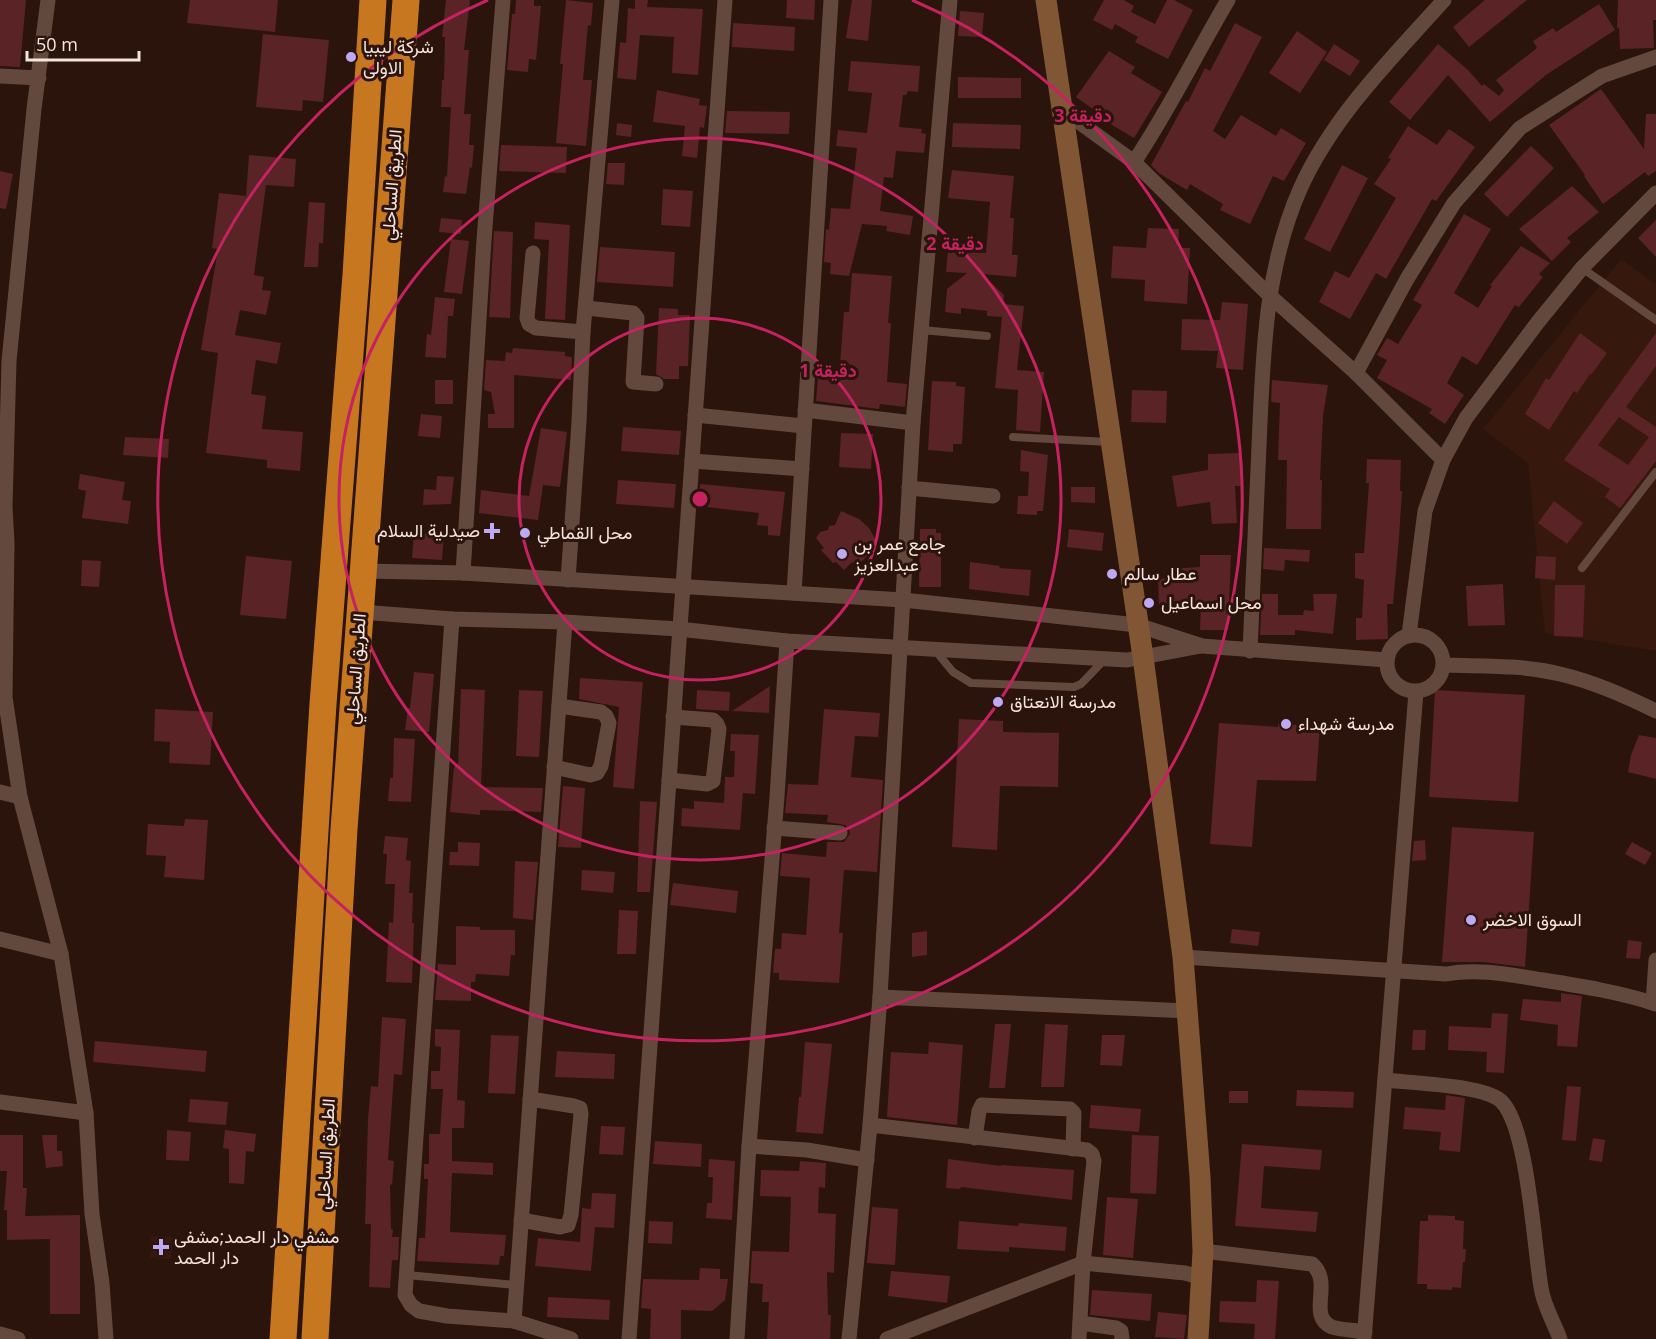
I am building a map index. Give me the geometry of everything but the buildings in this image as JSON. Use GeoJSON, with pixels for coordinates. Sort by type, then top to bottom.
{"type":"FeatureCollection","features":[{"type":"Feature","properties":{"kind":"highway","name":"الطريق الساحلي"},"geometry":{"type":"LineString","coordinates":[[283,1339],[323,704],[356,275],[373,0]]}},
{"type":"Feature","properties":{"kind":"highway","name":"الطريق الساحلي"},"geometry":{"type":"LineString","coordinates":[[315,1339],[344,829],[406,0]]}},
{"type":"Feature","properties":{"kind":"street"},"geometry":{"type":"LineString","coordinates":[[48,0],[4,360],[3,506],[7,542],[3,677],[20,797],[61,954],[86,1113],[92,1214],[102,1283],[106,1339]]}},
{"type":"Feature","properties":{"kind":"street"},"geometry":{"type":"LineString","coordinates":[[463,573],[483,252],[503,0]]}},
{"type":"Feature","properties":{"kind":"street"},"geometry":{"type":"LineString","coordinates":[[568,580],[583,332],[612,0]]}},
{"type":"Feature","properties":{"kind":"street"},"geometry":{"type":"LineString","coordinates":[[629,1339],[725,0]]}},
{"type":"Feature","properties":{"kind":"street"},"geometry":{"type":"LineString","coordinates":[[794,593],[831,0]]}},
{"type":"Feature","properties":{"kind":"street"},"geometry":{"type":"LineString","coordinates":[[849,1339],[880,997],[913,423],[950,0]]}},
{"type":"Feature","properties":{"kind":"street"},"geometry":{"type":"LineString","coordinates":[[1046,0],[1143,657],[1183,957],[1199,1165],[1203,1251],[1198,1339]]}},
{"type":"Feature","properties":{"kind":"street"},"geometry":{"type":"LineString","coordinates":[[1134,162],[1157,129],[1228,0]]}},
{"type":"Feature","properties":{"kind":"street"},"geometry":{"type":"LineString","coordinates":[[1250,651],[1262,387],[1269,295],[1285,226],[1301,186],[1328,140],[1370,82],[1444,0]]}},
{"type":"Feature","properties":{"kind":"street"},"geometry":{"type":"LineString","coordinates":[[1356,373],[1407,279],[1454,203],[1520,128],[1602,76],[1656,57]]}},
{"type":"Feature","properties":{"kind":"street"},"geometry":{"type":"LineString","coordinates":[[0,76],[39,78]]}},
{"type":"Feature","properties":{"kind":"street"},"geometry":{"type":"LineString","coordinates":[[1061,110],[1134,162],[1269,295],[1356,373],[1443,460]]}},
{"type":"Feature","properties":{"kind":"street"},"geometry":{"type":"LineString","coordinates":[[1408,635],[1425,511],[1443,460],[1466,418],[1582,268],[1656,193]]}},
{"type":"Feature","properties":{"kind":"street"},"geometry":{"type":"LineString","coordinates":[[533,253],[527,318],[529,324],[536,328],[583,332]]}},
{"type":"Feature","properties":{"kind":"street"},"geometry":{"type":"LineString","coordinates":[[586,308],[633,313],[637,318],[633,382],[656,384]]}},
{"type":"Feature","properties":{"kind":"street"},"geometry":{"type":"LineString","coordinates":[[806,410],[913,423]]}},
{"type":"Feature","properties":{"kind":"street"},"geometry":{"type":"LineString","coordinates":[[695,416],[804,426]]}},
{"type":"Feature","properties":{"kind":"street"},"geometry":{"type":"LineString","coordinates":[[692,462],[802,469]]}},
{"type":"Feature","properties":{"kind":"street"},"geometry":{"type":"LineString","coordinates":[[909,488],[993,496]]}},
{"type":"Feature","properties":{"kind":"street"},"geometry":{"type":"LineString","coordinates":[[364,571],[463,573],[903,600],[1137,625],[1202,646],[1387,660]]}},
{"type":"Feature","properties":{"kind":"street"},"geometry":{"type":"LineString","coordinates":[[361,612],[452,619],[565,622],[679,629],[787,641],[1127,660],[1202,646]]}},
{"type":"Feature","properties":{"kind":"street"},"geometry":{"type":"LineString","coordinates":[[452,619],[405,1295],[411,1305],[419,1311],[447,1316],[514,1320],[571,1339]]}},
{"type":"Feature","properties":{"kind":"street"},"geometry":{"type":"LineString","coordinates":[[514,1320],[565,622]]}},
{"type":"Feature","properties":{"kind":"street"},"geometry":{"type":"LineString","coordinates":[[1408,635],[1426,637],[1440,648],[1444,664],[1440,678],[1430,688],[1416,692],[1400,688],[1390,676],[1387,660],[1394,644],[1408,635]]}},
{"type":"Feature","properties":{"kind":"street"},"geometry":{"type":"LineString","coordinates":[[737,1339],[749,1146],[787,641]]}},
{"type":"Feature","properties":{"kind":"street"},"geometry":{"type":"LineString","coordinates":[[1444,664],[1522,668],[1559,673],[1606,687],[1656,711]]}},
{"type":"Feature","properties":{"kind":"street"},"geometry":{"type":"LineString","coordinates":[[1203,1251],[1312,1263],[1318,1269],[1322,1280],[1320,1312],[1324,1322],[1332,1327],[1365,1335],[1416,692]]}},
{"type":"Feature","properties":{"kind":"street"},"geometry":{"type":"LineString","coordinates":[[554,767],[590,775],[597,773],[601,766],[609,723],[601,712],[559,706]]}},
{"type":"Feature","properties":{"kind":"street"},"geometry":{"type":"LineString","coordinates":[[669,780],[707,784],[713,781],[719,729],[713,720],[673,717]]}},
{"type":"Feature","properties":{"kind":"street"},"geometry":{"type":"LineString","coordinates":[[0,792],[20,797]]}},
{"type":"Feature","properties":{"kind":"street"},"geometry":{"type":"LineString","coordinates":[[774,828],[840,834]]}},
{"type":"Feature","properties":{"kind":"street"},"geometry":{"type":"LineString","coordinates":[[0,939],[61,954]]}},
{"type":"Feature","properties":{"kind":"street"},"geometry":{"type":"LineString","coordinates":[[1183,957],[1446,974],[1466,970],[1575,985],[1654,1004],[1656,960]]}},
{"type":"Feature","properties":{"kind":"street"},"geometry":{"type":"LineString","coordinates":[[880,997],[1188,1011]]}},
{"type":"Feature","properties":{"kind":"street"},"geometry":{"type":"LineString","coordinates":[[1385,1080],[1457,1087],[1485,1093],[1501,1101],[1515,1123],[1533,1215],[1541,1290],[1560,1339]]}},
{"type":"Feature","properties":{"kind":"street"},"geometry":{"type":"LineString","coordinates":[[521,1220],[560,1227],[568,1225],[571,1215],[581,1114],[580,1108],[530,1099]]}},
{"type":"Feature","properties":{"kind":"street"},"geometry":{"type":"LineString","coordinates":[[0,1102],[86,1113]]}},
{"type":"Feature","properties":{"kind":"street"},"geometry":{"type":"LineString","coordinates":[[975,1138],[982,1105],[1070,1109],[1075,1119],[1073,1149]]}},
{"type":"Feature","properties":{"kind":"street"},"geometry":{"type":"LineString","coordinates":[[870,1125],[1087,1150],[1092,1154],[1094,1161],[1083,1263],[1079,1339]]}},
{"type":"Feature","properties":{"kind":"street"},"geometry":{"type":"LineString","coordinates":[[749,1146],[807,1150],[867,1160]]}},
{"type":"Feature","properties":{"kind":"street"},"geometry":{"type":"LineString","coordinates":[[887,1339],[1083,1263],[1185,1273],[1203,1278]]}},
{"type":"Feature","properties":{"kind":"street"},"geometry":{"type":"LineString","coordinates":[[1080,1323],[1116,1328],[1122,1331],[1122,1339]]}},
{"type":"Feature","properties":{"kind":"street"},"geometry":{"type":"LineString","coordinates":[[0,1334],[18,1339]]}},
{"type":"Feature","properties":{"kind":"lane"},"geometry":{"type":"LineString","coordinates":[[1582,268],[1656,320]]}},
{"type":"Feature","properties":{"kind":"lane"},"geometry":{"type":"LineString","coordinates":[[922,330],[987,336]]}},
{"type":"Feature","properties":{"kind":"lane"},"geometry":{"type":"LineString","coordinates":[[1013,437],[1111,442]]}},
{"type":"Feature","properties":{"kind":"lane"},"geometry":{"type":"LineString","coordinates":[[1582,568],[1656,472]]}},
{"type":"Feature","properties":{"kind":"lane"},"geometry":{"type":"LineString","coordinates":[[934,649],[953,672],[971,683],[1074,687],[1086,679],[1105,659]]}},
{"type":"Feature","properties":{"kind":"lane"},"geometry":{"type":"LineString","coordinates":[[407,1275],[515,1286]]}},
{"type":"Feature","properties":{"kind":"shaded area"},"geometry":{"type":"Polygon","coordinates":[[[1621,259],[1656,284],[1656,651],[1545,633],[1528,463],[1483,429],[1621,259]]]}},
{"type":"Feature","properties":{"kind":"shaded area","name":"مشفي دار الحمد;مشفى دار الحمد"},"geometry":{"type":"Polygon","coordinates":[[[151,1236],[173,1237],[171,1259],[150,1258],[151,1236]]]}},
{"type":"Feature","properties":{"kind":"place","name":"شركة ليبيا الاولى"},"geometry":{"type":"Point","coordinates":[351,57]}},
{"type":"Feature","properties":{"kind":"place","name":"صيدلية السلام"},"geometry":{"type":"Point","coordinates":[492,531]}},
{"type":"Feature","properties":{"kind":"place","name":"محل القماطي"},"geometry":{"type":"Point","coordinates":[525,533]}},
{"type":"Feature","properties":{"kind":"place","name":"جامع عمر بن عبدالعزيز"},"geometry":{"type":"Point","coordinates":[842,554]}},
{"type":"Feature","properties":{"kind":"place","name":"عطار سالم"},"geometry":{"type":"Point","coordinates":[1112,574]}},
{"type":"Feature","properties":{"kind":"place","name":"محل اسماعيل"},"geometry":{"type":"Point","coordinates":[1149,603]}},
{"type":"Feature","properties":{"kind":"place","name":"مدرسة الانعتاق"},"geometry":{"type":"Point","coordinates":[998,702]}},
{"type":"Feature","properties":{"kind":"place","name":"مدرسة شهداء"},"geometry":{"type":"Point","coordinates":[1286,724]}},
{"type":"Feature","properties":{"kind":"place","name":"السوق الاخضر"},"geometry":{"type":"Point","coordinates":[1471,920]}},
{"type":"Feature","properties":{"kind":"place","name":"مشفي دار الحمد;مشفى دار الحمد"},"geometry":{"type":"Point","coordinates":[161,1247]}}]}
